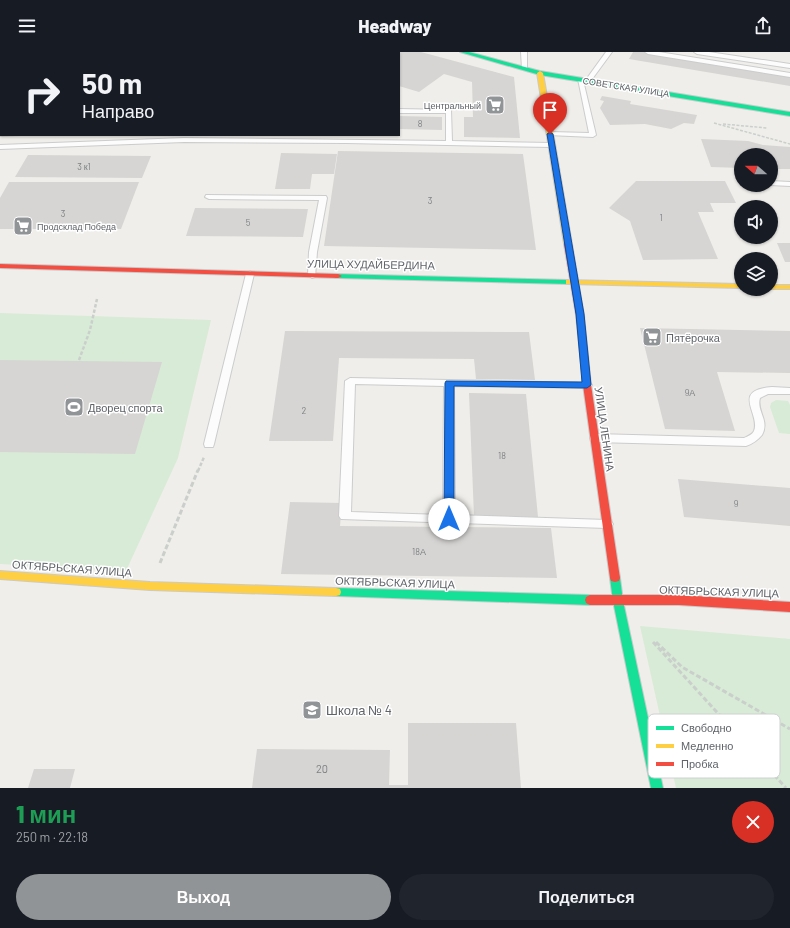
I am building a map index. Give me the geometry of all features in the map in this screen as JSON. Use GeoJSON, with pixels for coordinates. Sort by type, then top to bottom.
{"type":"FeatureCollection","features":[{"type":"Feature","properties":{"kind":"street","name":"СОВЕТСКАЯ УЛИЦА"},"geometry":{"type":"LineString","coordinates":[[463,52],[540,73],[790,114]]}},
{"type":"Feature","properties":{"kind":"street","name":"УЛИЦА ЛЕНИНА"},"geometry":{"type":"LineString","coordinates":[[540,73],[580,314],[594,438],[618,601],[648,745]]}},
{"type":"Feature","properties":{"kind":"street","name":"УЛИЦА ХУДАЙБЕРДИНА"},"geometry":{"type":"LineString","coordinates":[[0,266],[250,274],[734,286]]}},
{"type":"Feature","properties":{"kind":"street"},"geometry":{"type":"LineString","coordinates":[[778,287],[790,287]]}},
{"type":"Feature","properties":{"kind":"street","name":"ОКТЯБРЬСКАЯ УЛИЦА"},"geometry":{"type":"LineString","coordinates":[[0,575],[150,586],[618,601],[680,600],[790,606]]}},
{"type":"Feature","properties":{"kind":"street","name":"УЛИЦА ЛЕНИНА"},"geometry":{"type":"LineString","coordinates":[[655,778],[657,788]]}},
{"type":"Feature","properties":{"kind":"lane"},"geometry":{"type":"LineString","coordinates":[[524,52],[524,69]]}},
{"type":"Feature","properties":{"kind":"lane"},"geometry":{"type":"LineString","coordinates":[[550,134],[593,135],[584,80],[609,52]]}},
{"type":"Feature","properties":{"kind":"lane"},"geometry":{"type":"LineString","coordinates":[[648,52],[790,75]]}},
{"type":"Feature","properties":{"kind":"lane"},"geometry":{"type":"LineString","coordinates":[[698,52],[790,66]]}},
{"type":"Feature","properties":{"kind":"lane"},"geometry":{"type":"LineString","coordinates":[[400,110],[449,111],[449,142]]}},
{"type":"Feature","properties":{"kind":"lane"},"geometry":{"type":"LineString","coordinates":[[0,147],[184,140],[449,142],[551,145]]}},
{"type":"Feature","properties":{"kind":"lane"},"geometry":{"type":"LineString","coordinates":[[778,183],[790,184]]}},
{"type":"Feature","properties":{"kind":"lane"},"geometry":{"type":"LineString","coordinates":[[208,197],[323,198],[313,252],[312,275]]}},
{"type":"Feature","properties":{"kind":"lane"},"geometry":{"type":"LineString","coordinates":[[210,444],[250,274]]}},
{"type":"Feature","properties":{"kind":"lane"},"geometry":{"type":"LineString","coordinates":[[587,385],[350,381],[345,516],[607,524]]}},
{"type":"Feature","properties":{"kind":"lane"},"geometry":{"type":"LineString","coordinates":[[449,383],[449,519]]}},
{"type":"Feature","properties":{"kind":"lane"},"geometry":{"type":"LineString","coordinates":[[594,438],[746,442],[756,437],[760,429],[754,404],[756,395],[760,392],[767,391],[790,391]]}},
{"type":"Feature","properties":{"kind":"path"},"geometry":{"type":"LineString","coordinates":[[767,128],[714,123],[790,144]]}},
{"type":"Feature","properties":{"kind":"path"},"geometry":{"type":"LineString","coordinates":[[79,360],[90,330],[98,299]]}},
{"type":"Feature","properties":{"kind":"path"},"geometry":{"type":"LineString","coordinates":[[150,586],[210,444]]}},
{"type":"Feature","properties":{"kind":"path"},"geometry":{"type":"LineString","coordinates":[[719,714],[650,637],[682,667],[764,714]]}},
{"type":"Feature","properties":{"kind":"path"},"geometry":{"type":"LineString","coordinates":[[780,723],[790,729]]}},
{"type":"Feature","properties":{"kind":"path"},"geometry":{"type":"LineString","coordinates":[[777,778],[786,788]]}},
{"type":"Feature","properties":{"kind":"green space"},"geometry":{"type":"Polygon","coordinates":[[[0,313],[211,320],[178,458],[126,571],[0,564],[0,313]]]}},
{"type":"Feature","properties":{"kind":"green space"},"geometry":{"type":"Polygon","coordinates":[[[776,400],[788,401],[790,405],[790,434],[779,433],[770,407],[771,403],[776,400]]]}},
{"type":"Feature","properties":{"kind":"green space"},"geometry":{"type":"Polygon","coordinates":[[[640,626],[790,639],[790,788],[676,788],[674,778],[780,778],[780,714],[660,714],[640,626]]]}},
{"type":"Feature","properties":{"kind":"building","name":"Центральный"},"geometry":{"type":"Polygon","coordinates":[[[400,52],[421,52],[514,77],[520,138],[464,137],[464,117],[473,117],[472,82],[444,74],[419,92],[400,86],[400,52]]]}},
{"type":"Feature","properties":{"kind":"building"},"geometry":{"type":"Polygon","coordinates":[[[633,52],[653,52],[790,75],[790,86],[629,59],[633,52]]]}},
{"type":"Feature","properties":{"kind":"building"},"geometry":{"type":"Polygon","coordinates":[[[602,96],[631,101],[630,104],[697,115],[694,124],[684,123],[671,129],[645,124],[610,125],[600,108],[604,101],[600,100],[602,96]]]}},
{"type":"Feature","properties":{"kind":"building"},"geometry":{"type":"Polygon","coordinates":[[[400,116],[442,117],[442,130],[400,129],[400,116]]]}},
{"type":"Feature","properties":{"kind":"building"},"geometry":{"type":"Polygon","coordinates":[[[0,136],[22,136],[0,137],[0,136]]]}},
{"type":"Feature","properties":{"kind":"building"},"geometry":{"type":"Polygon","coordinates":[[[701,139],[748,141],[763,145],[790,147],[790,169],[778,169],[778,148],[734,148],[734,168],[711,167],[701,139]]]}},
{"type":"Feature","properties":{"kind":"building"},"geometry":{"type":"Polygon","coordinates":[[[338,151],[523,154],[536,250],[324,246],[338,151]]]}},
{"type":"Feature","properties":{"kind":"building"},"geometry":{"type":"Polygon","coordinates":[[[281,153],[337,154],[334,174],[312,174],[310,189],[275,189],[281,153]]]}},
{"type":"Feature","properties":{"kind":"building"},"geometry":{"type":"Polygon","coordinates":[[[28,155],[151,156],[142,178],[15,177],[28,155]]]}},
{"type":"Feature","properties":{"kind":"building"},"geometry":{"type":"Polygon","coordinates":[[[636,181],[725,181],[734,200],[734,203],[710,203],[714,212],[698,212],[718,259],[643,260],[630,221],[609,208],[636,181]]]}},
{"type":"Feature","properties":{"kind":"building"},"geometry":{"type":"Polygon","coordinates":[[[9,182],[139,182],[121,229],[0,229],[0,198],[9,182]]]}},
{"type":"Feature","properties":{"kind":"building"},"geometry":{"type":"Polygon","coordinates":[[[195,208],[308,209],[303,237],[186,236],[195,208]]]}},
{"type":"Feature","properties":{"kind":"building"},"geometry":{"type":"Polygon","coordinates":[[[778,243],[790,243],[790,262],[785,262],[778,243]]]}},
{"type":"Feature","properties":{"kind":"building"},"geometry":{"type":"Polygon","coordinates":[[[640,328],[790,331],[790,373],[717,372],[735,431],[665,429],[640,328]]]}},
{"type":"Feature","properties":{"kind":"building"},"geometry":{"type":"Polygon","coordinates":[[[285,331],[529,332],[535,380],[476,379],[474,359],[339,358],[333,441],[269,441],[285,331]]]}},
{"type":"Feature","properties":{"kind":"building","name":"Дворец спорта"},"geometry":{"type":"Polygon","coordinates":[[[0,360],[162,362],[135,454],[0,452],[0,360]]]}},
{"type":"Feature","properties":{"kind":"building"},"geometry":{"type":"Polygon","coordinates":[[[469,393],[526,394],[538,517],[474,516],[469,393]]]}},
{"type":"Feature","properties":{"kind":"building"},"geometry":{"type":"Polygon","coordinates":[[[678,479],[790,488],[790,526],[684,517],[678,479]]]}},
{"type":"Feature","properties":{"kind":"building"},"geometry":{"type":"Polygon","coordinates":[[[290,502],[342,503],[340,526],[551,528],[557,578],[281,574],[290,502]]]}},
{"type":"Feature","properties":{"kind":"building"},"geometry":{"type":"Polygon","coordinates":[[[408,723],[516,723],[521,788],[252,788],[257,749],[390,750],[389,785],[408,785],[408,723]]]}},
{"type":"Feature","properties":{"kind":"building"},"geometry":{"type":"Polygon","coordinates":[[[34,769],[75,769],[70,788],[28,788],[34,769]]]}},
{"type":"Feature","properties":{"kind":"traffic: fast"},"geometry":{"type":"LineString","coordinates":[[463,52],[540,73],[790,114]]}},
{"type":"Feature","properties":{"kind":"traffic: fast"},"geometry":{"type":"LineString","coordinates":[[338,276],[569,282]]}},
{"type":"Feature","properties":{"kind":"traffic: fast"},"geometry":{"type":"LineString","coordinates":[[615,578],[618,601],[648,745]]}},
{"type":"Feature","properties":{"kind":"traffic: fast"},"geometry":{"type":"LineString","coordinates":[[336,592],[590,600]]}},
{"type":"Feature","properties":{"kind":"traffic: fast"},"geometry":{"type":"LineString","coordinates":[[655,778],[657,788]]}},
{"type":"Feature","properties":{"kind":"traffic: slow"},"geometry":{"type":"LineString","coordinates":[[540,73],[568,244]]}},
{"type":"Feature","properties":{"kind":"traffic: slow"},"geometry":{"type":"LineString","coordinates":[[569,282],[734,286]]}},
{"type":"Feature","properties":{"kind":"traffic: slow"},"geometry":{"type":"LineString","coordinates":[[778,287],[790,287]]}},
{"type":"Feature","properties":{"kind":"traffic: slow"},"geometry":{"type":"LineString","coordinates":[[0,575],[150,586],[336,592]]}},
{"type":"Feature","properties":{"kind":"traffic: jam"},"geometry":{"type":"LineString","coordinates":[[568,244],[580,315],[587,385],[615,578]]}},
{"type":"Feature","properties":{"kind":"traffic: jam"},"geometry":{"type":"LineString","coordinates":[[0,266],[338,276]]}},
{"type":"Feature","properties":{"kind":"traffic: jam"},"geometry":{"type":"LineString","coordinates":[[590,600],[679,600],[790,607]]}},
{"type":"Feature","properties":{"kind":"place","name":"Центральный"},"geometry":{"type":"Point","coordinates":[495,105]}},
{"type":"Feature","properties":{"kind":"place","name":"Продсклад Победа"},"geometry":{"type":"Point","coordinates":[23,226]}},
{"type":"Feature","properties":{"kind":"place","name":"Пятёрочка"},"geometry":{"type":"Point","coordinates":[652,337]}},
{"type":"Feature","properties":{"kind":"place","name":"Дворец спорта"},"geometry":{"type":"Point","coordinates":[74,407]}},
{"type":"Feature","properties":{"kind":"place","name":"Школа № 4"},"geometry":{"type":"Point","coordinates":[312,710]}},
{"type":"Feature","properties":{"kind":"route"},"geometry":{"type":"LineString","coordinates":[[449,519],[449,383],[587,385],[580,314],[574,273],[550,134]]}}]}
